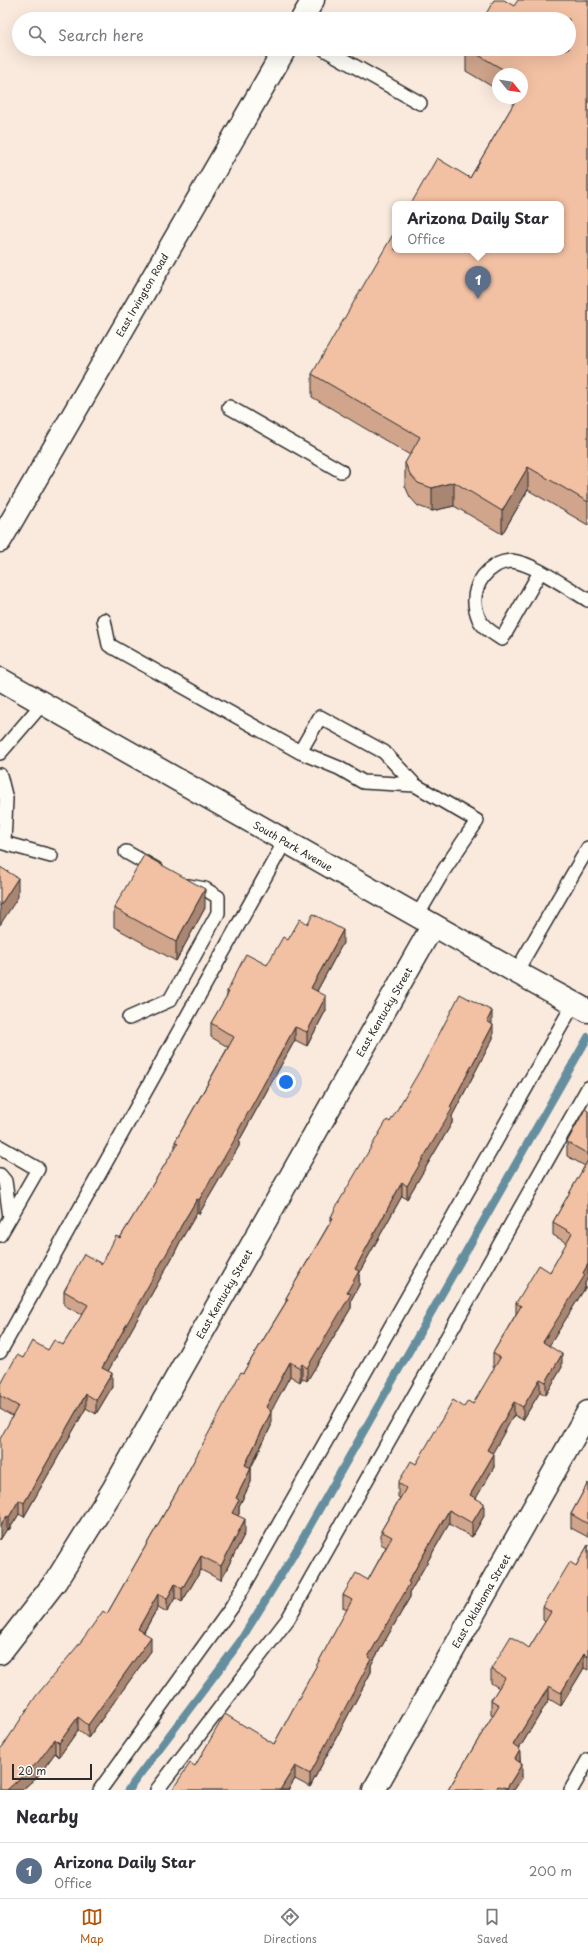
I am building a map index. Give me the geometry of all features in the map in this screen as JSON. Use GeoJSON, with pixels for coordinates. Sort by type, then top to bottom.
{"type":"FeatureCollection","features":[{"type":"Feature","properties":{"kind":"street"},"geometry":{"type":"LineString","coordinates":[[306,12],[313,0]]}},
{"type":"Feature","properties":{"kind":"street","name":"East Irvington Road"},"geometry":{"type":"LineString","coordinates":[[0,540],[281,56]]}},
{"type":"Feature","properties":{"kind":"street","name":"South Park Avenue"},"geometry":{"type":"LineString","coordinates":[[0,679],[425,921],[582,1007]]}},
{"type":"Feature","properties":{"kind":"street","name":"East Kentucky Street"},"geometry":{"type":"LineString","coordinates":[[0,1653],[56,1581],[114,1488],[425,921]]}},
{"type":"Feature","properties":{"kind":"street","name":"East Oklahoma Street"},"geometry":{"type":"LineString","coordinates":[[374,1790],[588,1412]]}},
{"type":"Feature","properties":{"kind":"lane"},"geometry":{"type":"LineString","coordinates":[[337,56],[420,102]]}},
{"type":"Feature","properties":{"kind":"lane"},"geometry":{"type":"LineString","coordinates":[[229,407],[341,471]]}},
{"type":"Feature","properties":{"kind":"lane"},"geometry":{"type":"LineString","coordinates":[[540,572],[502,639],[488,630],[480,620],[474,596],[479,581],[487,571],[499,564],[512,561],[526,565],[540,572],[588,600]]}},
{"type":"Feature","properties":{"kind":"lane"},"geometry":{"type":"LineString","coordinates":[[104,620],[109,645],[300,752],[339,768],[363,782],[415,785]]}},
{"type":"Feature","properties":{"kind":"lane"},"geometry":{"type":"LineString","coordinates":[[0,752],[43,703]]}},
{"type":"Feature","properties":{"kind":"lane"},"geometry":{"type":"LineString","coordinates":[[300,752],[320,717],[384,752],[415,785],[477,821],[444,870],[425,921]]}},
{"type":"Feature","properties":{"kind":"lane"},"geometry":{"type":"LineString","coordinates":[[0,775],[6,799],[2,842],[51,856]]}},
{"type":"Feature","properties":{"kind":"lane"},"geometry":{"type":"LineString","coordinates":[[0,1352],[286,841]]}},
{"type":"Feature","properties":{"kind":"lane"},"geometry":{"type":"LineString","coordinates":[[516,972],[588,848]]}},
{"type":"Feature","properties":{"kind":"lane"},"geometry":{"type":"LineString","coordinates":[[126,852],[163,872]]}},
{"type":"Feature","properties":{"kind":"lane"},"geometry":{"type":"LineString","coordinates":[[129,1018],[170,1000],[218,913],[218,897],[206,889],[190,887],[179,882]]}},
{"type":"Feature","properties":{"kind":"lane"},"geometry":{"type":"LineString","coordinates":[[100,1790],[232,1606],[582,1007]]}},
{"type":"Feature","properties":{"kind":"lane"},"geometry":{"type":"LineString","coordinates":[[157,1790],[288,1619],[588,1088]]}},
{"type":"Feature","properties":{"kind":"lane"},"geometry":{"type":"LineString","coordinates":[[0,1148],[38,1169],[0,1234]]}},
{"type":"Feature","properties":{"kind":"lane"},"geometry":{"type":"LineString","coordinates":[[0,1175],[5,1181],[10,1217]]}},
{"type":"Feature","properties":{"kind":"lane"},"geometry":{"type":"LineString","coordinates":[[571,1790],[588,1760]]}},
{"type":"Feature","properties":{"kind":"building"},"geometry":{"type":"Polygon","coordinates":[[[494,0],[504,0],[514,6],[518,0],[588,0],[588,502],[528,467],[502,511],[454,482],[432,488],[418,483],[410,474],[405,463],[420,437],[312,374],[392,236],[392,253],[564,253],[564,201],[413,201],[437,158],[470,178],[513,104],[528,104],[528,68],[501,68],[480,56],[576,56],[576,12],[487,12],[494,0]]]}},
{"type":"Feature","properties":{"kind":"building"},"geometry":{"type":"Polygon","coordinates":[[[144,855],[205,889],[176,942],[114,908],[144,855]]]}},
{"type":"Feature","properties":{"kind":"building"},"geometry":{"type":"Polygon","coordinates":[[[0,867],[18,878],[0,906],[0,867]]]}},
{"type":"Feature","properties":{"kind":"building"},"geometry":{"type":"Polygon","coordinates":[[[313,914],[343,930],[311,988],[326,996],[307,1032],[295,1027],[238,1131],[239,1132],[199,1200],[197,1199],[181,1226],[102,1368],[112,1373],[96,1400],[86,1394],[24,1503],[19,1500],[9,1517],[7,1516],[0,1526],[0,1439],[18,1406],[0,1396],[0,1386],[17,1355],[23,1358],[32,1341],[48,1350],[54,1340],[63,1345],[88,1305],[64,1291],[84,1254],[102,1264],[116,1236],[120,1238],[178,1143],[175,1142],[234,1037],[211,1023],[229,992],[227,991],[246,954],[267,965],[283,937],[288,940],[300,919],[308,924],[313,914]]]}},
{"type":"Feature","properties":{"kind":"building"},"geometry":{"type":"Polygon","coordinates":[[[460,994],[492,1011],[487,1021],[493,1025],[450,1107],[452,1109],[407,1186],[402,1182],[355,1269],[359,1271],[347,1292],[351,1294],[307,1368],[302,1364],[300,1368],[290,1362],[266,1407],[271,1412],[245,1465],[251,1468],[236,1498],[239,1500],[232,1513],[245,1519],[221,1566],[201,1556],[182,1589],[175,1584],[167,1599],[158,1594],[138,1629],[151,1637],[88,1725],[78,1717],[59,1743],[55,1739],[38,1762],[7,1790],[0,1790],[0,1749],[36,1696],[80,1643],[103,1611],[107,1614],[189,1470],[241,1372],[243,1373],[288,1299],[286,1298],[333,1218],[331,1217],[337,1205],[387,1120],[390,1122],[423,1065],[460,994]]]}},
{"type":"Feature","properties":{"kind":"building"},"geometry":{"type":"Polygon","coordinates":[[[585,1109],[588,1111],[588,1154],[567,1142],[585,1109]]]}},
{"type":"Feature","properties":{"kind":"building"},"geometry":{"type":"Polygon","coordinates":[[[588,1160],[588,1264],[583,1273],[585,1275],[543,1342],[562,1354],[546,1382],[540,1379],[523,1407],[514,1402],[487,1450],[494,1454],[470,1495],[484,1503],[472,1523],[449,1510],[368,1657],[371,1659],[310,1774],[295,1766],[280,1790],[172,1790],[190,1763],[195,1766],[225,1714],[274,1744],[352,1600],[343,1595],[356,1573],[368,1580],[392,1537],[381,1531],[406,1488],[398,1483],[411,1461],[416,1464],[453,1400],[464,1407],[468,1401],[473,1404],[500,1358],[493,1353],[521,1306],[516,1303],[539,1265],[550,1272],[572,1233],[553,1222],[588,1160]]]}},
{"type":"Feature","properties":{"kind":"building"},"geometry":{"type":"Polygon","coordinates":[[[588,1483],[588,1524],[571,1514],[588,1483]]]}},
{"type":"Feature","properties":{"kind":"building"},"geometry":{"type":"Polygon","coordinates":[[[588,1545],[588,1657],[584,1654],[561,1693],[549,1686],[513,1745],[520,1750],[515,1759],[522,1764],[507,1788],[498,1786],[496,1790],[448,1790],[499,1705],[491,1700],[505,1678],[491,1669],[511,1636],[529,1648],[551,1612],[543,1607],[570,1562],[576,1566],[588,1545]]]}},
{"type":"Feature","properties":{"kind":"waterway"},"geometry":{"type":"LineString","coordinates":[[128,1790],[239,1643],[291,1559],[588,1037]]}},
{"type":"Feature","properties":{"kind":"place","name":"Arizona Daily Star"},"geometry":{"type":"Point","coordinates":[478,299]}}]}
